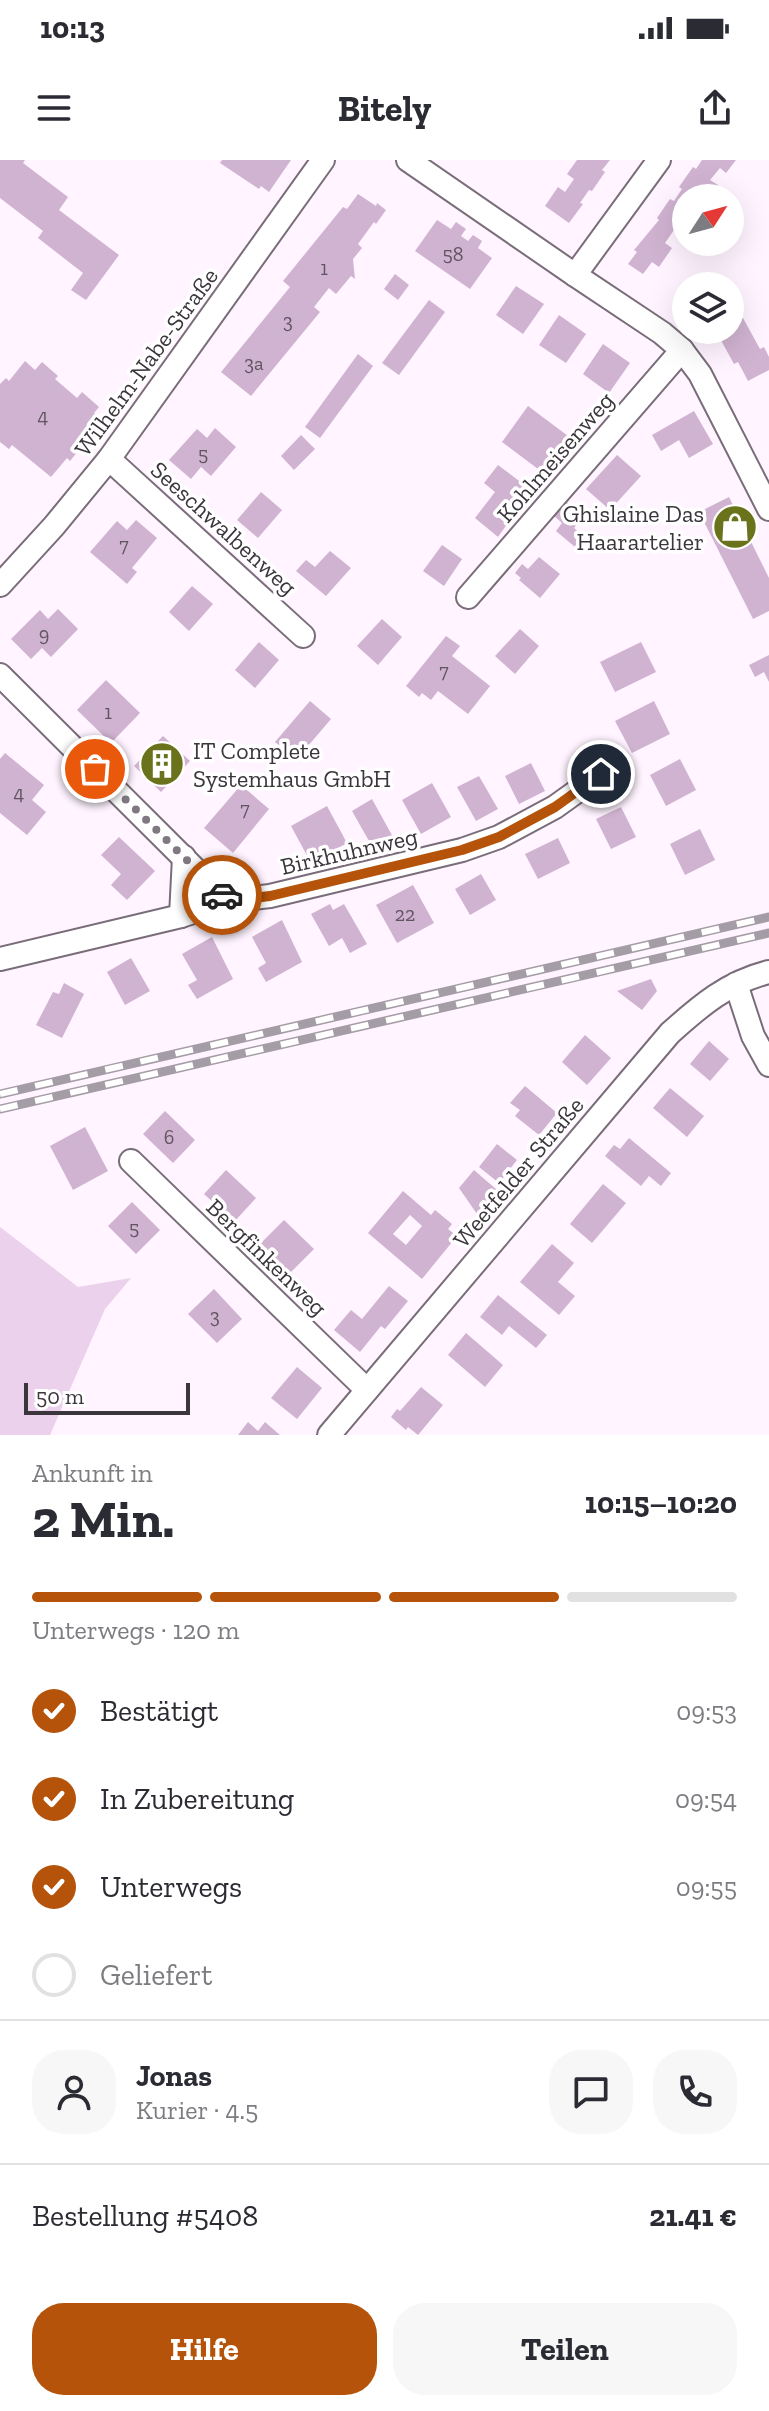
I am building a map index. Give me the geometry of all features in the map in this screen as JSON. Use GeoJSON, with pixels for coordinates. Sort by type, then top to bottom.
{"type":"FeatureCollection","features":[{"type":"Feature","properties":{"kind":"street","name":"Wilhelm-Nabe-Straße"},"geometry":{"type":"LineString","coordinates":[[0,585],[109,459],[323,160]]}},
{"type":"Feature","properties":{"kind":"street"},"geometry":{"type":"LineString","coordinates":[[408,160],[662,333],[682,350],[700,374],[769,509]]}},
{"type":"Feature","properties":{"kind":"street"},"geometry":{"type":"LineString","coordinates":[[575,275],[659,160]]}},
{"type":"Feature","properties":{"kind":"street","name":"Kohlmeisenweg"},"geometry":{"type":"LineString","coordinates":[[468,597],[682,350]]}},
{"type":"Feature","properties":{"kind":"street","name":"Seeschwalbenweg"},"geometry":{"type":"LineString","coordinates":[[109,459],[303,636]]}},
{"type":"Feature","properties":{"kind":"street"},"geometry":{"type":"LineString","coordinates":[[0,675],[227,901]]}},
{"type":"Feature","properties":{"kind":"street","name":"Birkhuhnweg"},"geometry":{"type":"LineString","coordinates":[[0,959],[181,916],[227,901],[270,896],[462,850],[499,837],[555,807],[601,774]]}},
{"type":"Feature","properties":{"kind":"street"},"geometry":{"type":"LineString","coordinates":[[181,916],[184,857]]}},
{"type":"Feature","properties":{"kind":"street","name":"Weetfelder Straße"},"geometry":{"type":"LineString","coordinates":[[329,1435],[670,1033],[715,994],[769,972]]}},
{"type":"Feature","properties":{"kind":"street"},"geometry":{"type":"LineString","coordinates":[[736,984],[753,1036],[769,1065]]}},
{"type":"Feature","properties":{"kind":"street","name":"Bergfinkenweg"},"geometry":{"type":"LineString","coordinates":[[131,1161],[367,1390]]}},
{"type":"Feature","properties":{"kind":"shaded area"},"geometry":{"type":"Polygon","coordinates":[[[0,1227],[78,1287],[131,1278],[105,1309],[50,1435],[0,1435],[0,1227]]]}},
{"type":"Feature","properties":{"kind":"building"},"geometry":{"type":"Polygon","coordinates":[[[0,160],[25,160],[23,163],[68,197],[59,210],[119,255],[86,300],[71,290],[83,273],[38,238],[43,231],[0,198],[0,160]]]}},
{"type":"Feature","properties":{"kind":"building"},"geometry":{"type":"Polygon","coordinates":[[[222,160],[291,160],[269,192],[261,186],[259,189],[220,163],[222,160]]]}},
{"type":"Feature","properties":{"kind":"building"},"geometry":{"type":"Polygon","coordinates":[[[577,160],[610,160],[569,223],[545,206],[558,187],[565,192],[574,179],[567,174],[577,160]]]}},
{"type":"Feature","properties":{"kind":"building"},"geometry":{"type":"Polygon","coordinates":[[[702,160],[736,160],[726,173],[720,168],[710,180],[716,184],[681,184],[693,167],[696,169],[702,160]]]}},
{"type":"Feature","properties":{"kind":"building"},"geometry":{"type":"Polygon","coordinates":[[[358,194],[386,210],[358,244],[362,248],[353,259],[355,279],[351,276],[336,294],[329,288],[314,307],[320,312],[251,396],[221,372],[290,287],[283,281],[343,207],[347,209],[358,194]]]}},
{"type":"Feature","properties":{"kind":"building"},"geometry":{"type":"Polygon","coordinates":[[[670,199],[672,233],[665,243],[672,248],[659,267],[652,262],[643,274],[628,264],[637,252],[634,250],[659,220],[657,218],[670,199]]]}},
{"type":"Feature","properties":{"kind":"building"},"geometry":{"type":"Polygon","coordinates":[[[437,220],[451,229],[456,222],[466,229],[461,236],[468,241],[473,235],[482,241],[478,248],[492,258],[470,289],[415,251],[437,220]]]}},
{"type":"Feature","properties":{"kind":"building"},"geometry":{"type":"Polygon","coordinates":[[[395,274],[409,285],[398,300],[384,289],[395,274]]]}},
{"type":"Feature","properties":{"kind":"building"},"geometry":{"type":"Polygon","coordinates":[[[516,286],[544,304],[523,334],[496,315],[516,286]]]}},
{"type":"Feature","properties":{"kind":"building"},"geometry":{"type":"Polygon","coordinates":[[[429,300],[445,312],[399,375],[382,363],[429,300]]]}},
{"type":"Feature","properties":{"kind":"building"},"geometry":{"type":"Polygon","coordinates":[[[559,315],[586,334],[566,363],[539,345],[559,315]]]}},
{"type":"Feature","properties":{"kind":"building"},"geometry":{"type":"Polygon","coordinates":[[[744,320],[760,349],[764,347],[769,357],[769,370],[748,381],[738,362],[734,364],[723,344],[744,344],[744,320]]]}},
{"type":"Feature","properties":{"kind":"building"},"geometry":{"type":"Polygon","coordinates":[[[603,344],[630,363],[609,393],[583,374],[603,344]]]}},
{"type":"Feature","properties":{"kind":"building"},"geometry":{"type":"Polygon","coordinates":[[[358,354],[373,366],[320,438],[305,427],[358,354]]]}},
{"type":"Feature","properties":{"kind":"building"},"geometry":{"type":"Polygon","coordinates":[[[25,361],[35,370],[42,362],[58,376],[55,379],[77,398],[82,392],[99,407],[94,413],[101,418],[85,438],[87,440],[70,461],[67,458],[51,477],[12,445],[9,449],[0,442],[0,384],[6,378],[9,381],[25,361]]]}},
{"type":"Feature","properties":{"kind":"building"},"geometry":{"type":"Polygon","coordinates":[[[528,406],[572,439],[546,475],[502,442],[528,406]]]}},
{"type":"Feature","properties":{"kind":"building"},"geometry":{"type":"Polygon","coordinates":[[[694,411],[713,444],[689,458],[679,440],[661,451],[652,435],[694,411]]]}},
{"type":"Feature","properties":{"kind":"building"},"geometry":{"type":"Polygon","coordinates":[[[215,428],[236,447],[211,476],[201,467],[191,479],[169,460],[197,429],[207,438],[215,428]]]}},
{"type":"Feature","properties":{"kind":"building"},"geometry":{"type":"Polygon","coordinates":[[[301,435],[315,449],[294,470],[281,456],[301,435]]]}},
{"type":"Feature","properties":{"kind":"building"},"geometry":{"type":"Polygon","coordinates":[[[617,455],[641,476],[610,510],[586,489],[617,455]]]}},
{"type":"Feature","properties":{"kind":"building"},"geometry":{"type":"Polygon","coordinates":[[[498,465],[531,490],[498,537],[475,518],[495,492],[484,483],[498,465]]]}},
{"type":"Feature","properties":{"kind":"building"},"geometry":{"type":"Polygon","coordinates":[[[261,492],[282,510],[258,538],[237,520],[261,492]]]}},
{"type":"Feature","properties":{"kind":"building"},"geometry":{"type":"Polygon","coordinates":[[[729,497],[769,578],[769,611],[753,619],[699,512],[729,497]]]}},
{"type":"Feature","properties":{"kind":"building"},"geometry":{"type":"Polygon","coordinates":[[[564,500],[584,516],[574,528],[584,536],[575,547],[556,531],[562,523],[552,514],[564,500]]]}},
{"type":"Feature","properties":{"kind":"building"},"geometry":{"type":"Polygon","coordinates":[[[136,520],[157,538],[132,568],[137,572],[127,584],[90,552],[117,521],[127,530],[136,520]]]}},
{"type":"Feature","properties":{"kind":"building"},"geometry":{"type":"Polygon","coordinates":[[[442,545],[462,559],[444,586],[423,571],[442,545]]]}},
{"type":"Feature","properties":{"kind":"building"},"geometry":{"type":"Polygon","coordinates":[[[330,551],[351,568],[326,596],[296,571],[306,560],[315,567],[330,551]]]}},
{"type":"Feature","properties":{"kind":"building"},"geometry":{"type":"Polygon","coordinates":[[[539,557],[560,574],[540,598],[515,573],[522,564],[528,569],[539,557]]]}},
{"type":"Feature","properties":{"kind":"building"},"geometry":{"type":"Polygon","coordinates":[[[192,586],[213,604],[189,631],[169,612],[192,586]]]}},
{"type":"Feature","properties":{"kind":"building"},"geometry":{"type":"Polygon","coordinates":[[[58,609],[78,629],[51,657],[42,648],[31,659],[11,639],[40,610],[48,619],[58,609]]]}},
{"type":"Feature","properties":{"kind":"building"},"geometry":{"type":"Polygon","coordinates":[[[382,619],[402,637],[378,665],[357,646],[382,619]]]}},
{"type":"Feature","properties":{"kind":"building"},"geometry":{"type":"Polygon","coordinates":[[[520,629],[539,646],[515,674],[495,656],[520,629]]]}},
{"type":"Feature","properties":{"kind":"building"},"geometry":{"type":"Polygon","coordinates":[[[446,636],[460,646],[452,656],[490,686],[468,714],[438,691],[431,700],[422,693],[419,697],[406,686],[446,636]]]}},
{"type":"Feature","properties":{"kind":"building"},"geometry":{"type":"Polygon","coordinates":[[[259,642],[279,660],[255,688],[235,670],[259,642]]]}},
{"type":"Feature","properties":{"kind":"building"},"geometry":{"type":"Polygon","coordinates":[[[641,642],[656,672],[615,692],[600,662],[641,642]]]}},
{"type":"Feature","properties":{"kind":"building"},"geometry":{"type":"Polygon","coordinates":[[[769,655],[769,682],[764,672],[755,677],[749,665],[769,655]]]}},
{"type":"Feature","properties":{"kind":"building"},"geometry":{"type":"Polygon","coordinates":[[[106,680],[140,713],[111,743],[77,710],[106,680]]]}},
{"type":"Feature","properties":{"kind":"building"},"geometry":{"type":"Polygon","coordinates":[[[310,701],[331,719],[296,760],[275,742],[310,701]]]}},
{"type":"Feature","properties":{"kind":"building"},"geometry":{"type":"Polygon","coordinates":[[[654,701],[670,734],[632,753],[615,721],[654,701]]]}},
{"type":"Feature","properties":{"kind":"building","name":"IT Complete Systemhaus GmbH"},"geometry":{"type":"Polygon","coordinates":[[[163,736],[190,761],[161,792],[134,766],[163,736]]]}},
{"type":"Feature","properties":{"kind":"building"},"geometry":{"type":"Polygon","coordinates":[[[5,753],[44,785],[32,800],[46,812],[27,835],[0,813],[0,759],[5,753]]]}},
{"type":"Feature","properties":{"kind":"building"},"geometry":{"type":"Polygon","coordinates":[[[680,759],[696,790],[666,806],[650,775],[680,759]]]}},
{"type":"Feature","properties":{"kind":"building"},"geometry":{"type":"Polygon","coordinates":[[[531,763],[545,791],[519,804],[505,776],[531,763]]]}},
{"type":"Feature","properties":{"kind":"building"},"geometry":{"type":"Polygon","coordinates":[[[479,776],[498,809],[476,821],[457,787],[479,776]]]}},
{"type":"Feature","properties":{"kind":"building"},"geometry":{"type":"Polygon","coordinates":[[[432,783],[451,817],[421,834],[402,800],[432,783]]]}},
{"type":"Feature","properties":{"kind":"building"},"geometry":{"type":"Polygon","coordinates":[[[241,785],[269,809],[233,853],[204,828],[241,785]]]}},
{"type":"Feature","properties":{"kind":"building"},"geometry":{"type":"Polygon","coordinates":[[[372,799],[393,837],[373,848],[352,811],[372,799]]]}},
{"type":"Feature","properties":{"kind":"building"},"geometry":{"type":"Polygon","coordinates":[[[327,806],[347,843],[311,863],[291,826],[327,806]]]}},
{"type":"Feature","properties":{"kind":"building"},"geometry":{"type":"Polygon","coordinates":[[[621,807],[636,837],[611,849],[596,819],[621,807]]]}},
{"type":"Feature","properties":{"kind":"building"},"geometry":{"type":"Polygon","coordinates":[[[700,829],[715,860],[685,875],[670,844],[700,829]]]}},
{"type":"Feature","properties":{"kind":"building"},"geometry":{"type":"Polygon","coordinates":[[[119,837],[155,871],[127,900],[111,885],[121,874],[101,855],[119,837]]]}},
{"type":"Feature","properties":{"kind":"building"},"geometry":{"type":"Polygon","coordinates":[[[558,838],[570,863],[538,879],[525,854],[558,838]]]}},
{"type":"Feature","properties":{"kind":"building"},"geometry":{"type":"Polygon","coordinates":[[[481,874],[496,900],[470,915],[455,889],[481,874]]]}},
{"type":"Feature","properties":{"kind":"building"},"geometry":{"type":"Polygon","coordinates":[[[413,885],[434,923],[397,943],[376,905],[413,885]]]}},
{"type":"Feature","properties":{"kind":"building"},"geometry":{"type":"Polygon","coordinates":[[[330,904],[333,910],[344,904],[367,944],[350,953],[342,938],[329,946],[311,914],[330,904]]]}},
{"type":"Feature","properties":{"kind":"building"},"geometry":{"type":"Polygon","coordinates":[[[282,920],[302,962],[266,982],[258,968],[266,963],[252,937],[282,920]]]}},
{"type":"Feature","properties":{"kind":"building"},"geometry":{"type":"Polygon","coordinates":[[[212,937],[233,979],[197,999],[188,985],[197,980],[182,954],[212,937]]]}},
{"type":"Feature","properties":{"kind":"building"},"geometry":{"type":"Polygon","coordinates":[[[131,958],[150,991],[125,1005],[107,972],[131,958]]]}},
{"type":"Feature","properties":{"kind":"building"},"geometry":{"type":"Polygon","coordinates":[[[651,979],[657,991],[642,1010],[617,991],[651,979]]]}},
{"type":"Feature","properties":{"kind":"building"},"geometry":{"type":"Polygon","coordinates":[[[64,983],[84,994],[62,1038],[36,1025],[53,992],[59,994],[64,983]]]}},
{"type":"Feature","properties":{"kind":"building"},"geometry":{"type":"Polygon","coordinates":[[[585,1035],[611,1058],[587,1085],[562,1062],[585,1035]]]}},
{"type":"Feature","properties":{"kind":"building"},"geometry":{"type":"Polygon","coordinates":[[[709,1041],[729,1059],[710,1081],[690,1064],[709,1041]]]}},
{"type":"Feature","properties":{"kind":"building"},"geometry":{"type":"Polygon","coordinates":[[[525,1086],[557,1113],[539,1135],[515,1116],[520,1110],[510,1103],[525,1086]]]}},
{"type":"Feature","properties":{"kind":"building"},"geometry":{"type":"Polygon","coordinates":[[[670,1088],[704,1116],[687,1137],[653,1108],[670,1088]]]}},
{"type":"Feature","properties":{"kind":"building"},"geometry":{"type":"Polygon","coordinates":[[[165,1111],[195,1140],[173,1163],[143,1134],[165,1111]]]}},
{"type":"Feature","properties":{"kind":"building"},"geometry":{"type":"Polygon","coordinates":[[[85,1127],[108,1171],[73,1190],[50,1146],[85,1127]]]}},
{"type":"Feature","properties":{"kind":"building"},"geometry":{"type":"Polygon","coordinates":[[[629,1138],[671,1173],[661,1186],[649,1176],[641,1186],[605,1156],[614,1145],[620,1149],[629,1138]]]}},
{"type":"Feature","properties":{"kind":"building"},"geometry":{"type":"Polygon","coordinates":[[[497,1144],[517,1160],[499,1183],[479,1167],[497,1144]]]}},
{"type":"Feature","properties":{"kind":"building"},"geometry":{"type":"Polygon","coordinates":[[[226,1170],[256,1198],[234,1222],[204,1194],[226,1170]]]}},
{"type":"Feature","properties":{"kind":"building"},"geometry":{"type":"Polygon","coordinates":[[[474,1170],[497,1190],[477,1214],[459,1188],[474,1170]]]}},
{"type":"Feature","properties":{"kind":"building"},"geometry":{"type":"Polygon","coordinates":[[[603,1184],[626,1203],[592,1243],[570,1224],[603,1184]]]}},
{"type":"Feature","properties":{"kind":"building"},"geometry":{"type":"Polygon","coordinates":[[[403,1191],[431,1215],[435,1210],[452,1224],[448,1229],[457,1236],[422,1279],[368,1233],[403,1191]],[[410,1215],[393,1234],[406,1245],[422,1226],[410,1215]]]}},
{"type":"Feature","properties":{"kind":"building"},"geometry":{"type":"Polygon","coordinates":[[[132,1202],[160,1230],[136,1254],[108,1226],[132,1202]]]}},
{"type":"Feature","properties":{"kind":"building"},"geometry":{"type":"Polygon","coordinates":[[[284,1220],[314,1249],[287,1276],[257,1247],[284,1220]]]}},
{"type":"Feature","properties":{"kind":"building"},"geometry":{"type":"Polygon","coordinates":[[[552,1244],[574,1263],[558,1282],[575,1296],[559,1315],[520,1282],[552,1244]]]}},
{"type":"Feature","properties":{"kind":"building"},"geometry":{"type":"Polygon","coordinates":[[[389,1286],[408,1301],[385,1329],[381,1326],[360,1352],[334,1330],[351,1310],[362,1319],[389,1286]]]}},
{"type":"Feature","properties":{"kind":"building"},"geometry":{"type":"Polygon","coordinates":[[[214,1289],[242,1319],[217,1343],[188,1314],[214,1289]]]}},
{"type":"Feature","properties":{"kind":"building"},"geometry":{"type":"Polygon","coordinates":[[[498,1295],[547,1335],[536,1348],[509,1326],[502,1335],[480,1317],[498,1295]]]}},
{"type":"Feature","properties":{"kind":"building"},"geometry":{"type":"Polygon","coordinates":[[[466,1333],[503,1365],[485,1387],[448,1355],[466,1333]]]}},
{"type":"Feature","properties":{"kind":"building"},"geometry":{"type":"Polygon","coordinates":[[[297,1367],[322,1388],[297,1419],[271,1398],[297,1367]]]}},
{"type":"Feature","properties":{"kind":"building"},"geometry":{"type":"Polygon","coordinates":[[[421,1387],[443,1405],[418,1435],[408,1427],[406,1430],[391,1417],[421,1387]]]}},
{"type":"Feature","properties":{"kind":"building"},"geometry":{"type":"Polygon","coordinates":[[[248,1422],[258,1431],[265,1422],[280,1435],[238,1435],[248,1422]]]}},
{"type":"Feature","properties":{"kind":"railway"},"geometry":{"type":"LineString","coordinates":[[0,1094],[769,917]]}},
{"type":"Feature","properties":{"kind":"railway"},"geometry":{"type":"LineString","coordinates":[[0,1109],[769,933]]}},
{"type":"Feature","properties":{"kind":"way so far"},"geometry":{"type":"LineString","coordinates":[[95,769],[222,895]]}},
{"type":"Feature","properties":{"kind":"place","name":"Ghislaine Das Haarartelier"},"geometry":{"type":"Point","coordinates":[735,527]}},
{"type":"Feature","properties":{"kind":"place","name":"IT Complete Systemhaus GmbH"},"geometry":{"type":"Point","coordinates":[162,764]}},
{"type":"Feature","properties":{"kind":"route"},"geometry":{"type":"LineString","coordinates":[[222,895],[227,901],[270,896],[462,850],[499,837],[555,807],[601,774]]}}]}
